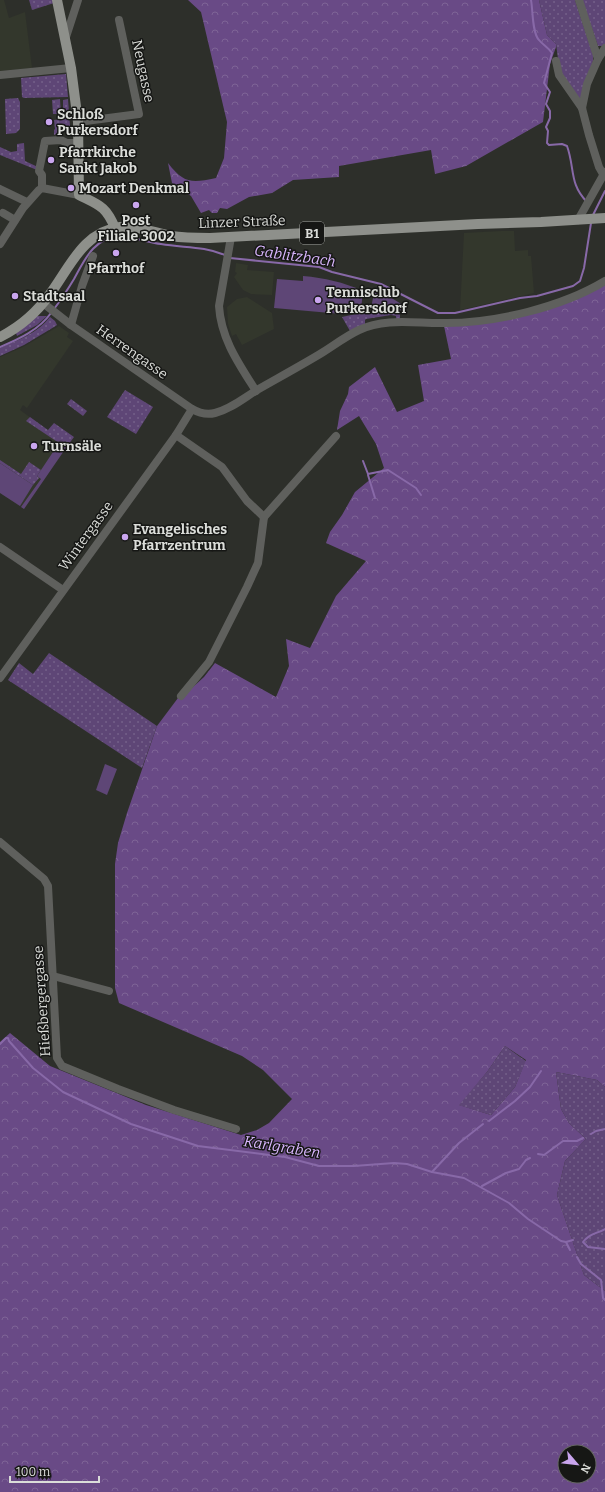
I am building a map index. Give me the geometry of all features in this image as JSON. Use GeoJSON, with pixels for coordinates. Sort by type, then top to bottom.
{"type":"FeatureCollection","features":[{"type":"Feature","properties":{"kind":"main road"},"geometry":{"type":"LineString","coordinates":[[57,0],[71,68],[78,122],[79,195],[107,210],[115,228]]}},
{"type":"Feature","properties":{"kind":"main road","name":"Linzer Straße"},"geometry":{"type":"LineString","coordinates":[[0,337],[50,309],[82,247],[94,237],[115,228],[130,227],[180,237],[210,238],[583,216],[605,218]]}},
{"type":"Feature","properties":{"kind":"street"},"geometry":{"type":"LineString","coordinates":[[65,40],[78,0]]}},
{"type":"Feature","properties":{"kind":"street"},"geometry":{"type":"LineString","coordinates":[[579,0],[598,59]]}},
{"type":"Feature","properties":{"kind":"street","name":"Neugasse"},"geometry":{"type":"LineString","coordinates":[[78,122],[139,114],[119,20]]}},
{"type":"Feature","properties":{"kind":"street"},"geometry":{"type":"LineString","coordinates":[[582,108],[587,84],[598,59],[605,48]]}},
{"type":"Feature","properties":{"kind":"street"},"geometry":{"type":"LineString","coordinates":[[556,61],[559,75],[582,108],[599,167],[604,173],[583,216]]}},
{"type":"Feature","properties":{"kind":"street"},"geometry":{"type":"LineString","coordinates":[[0,75],[71,68]]}},
{"type":"Feature","properties":{"kind":"street"},"geometry":{"type":"LineString","coordinates":[[4,243],[16,224],[25,205],[42,188],[42,175],[39,171],[45,141],[61,140],[67,143],[78,143]]}},
{"type":"Feature","properties":{"kind":"street"},"geometry":{"type":"LineString","coordinates":[[42,188],[79,195]]}},
{"type":"Feature","properties":{"kind":"street"},"geometry":{"type":"LineString","coordinates":[[0,190],[25,205]]}},
{"type":"Feature","properties":{"kind":"street"},"geometry":{"type":"LineString","coordinates":[[3,213],[16,224]]}},
{"type":"Feature","properties":{"kind":"street"},"geometry":{"type":"LineString","coordinates":[[231,237],[219,306],[222,328],[234,355],[256,391]]}},
{"type":"Feature","properties":{"kind":"street"},"geometry":{"type":"LineString","coordinates":[[71,325],[92,256]]}},
{"type":"Feature","properties":{"kind":"street"},"geometry":{"type":"LineString","coordinates":[[192,409],[204,414],[215,413],[231,407],[360,330],[385,323],[475,322],[512,315],[574,298],[605,280]]}},
{"type":"Feature","properties":{"kind":"street","name":"Herrengasse"},"geometry":{"type":"LineString","coordinates":[[50,309],[192,409]]}},
{"type":"Feature","properties":{"kind":"street","name":"Wintergasse"},"geometry":{"type":"LineString","coordinates":[[0,678],[176,435],[192,409]]}},
{"type":"Feature","properties":{"kind":"street"},"geometry":{"type":"LineString","coordinates":[[176,435],[222,467],[247,502],[264,517]]}},
{"type":"Feature","properties":{"kind":"street"},"geometry":{"type":"LineString","coordinates":[[181,696],[210,662],[247,588],[258,563],[264,517],[336,436]]}},
{"type":"Feature","properties":{"kind":"street"},"geometry":{"type":"LineString","coordinates":[[0,547],[63,590]]}},
{"type":"Feature","properties":{"kind":"street","name":"Hießbergergasse"},"geometry":{"type":"LineString","coordinates":[[0,842],[44,879],[48,886],[54,976],[57,1058],[62,1066],[167,1107],[236,1129]]}},
{"type":"Feature","properties":{"kind":"street"},"geometry":{"type":"LineString","coordinates":[[54,976],[108,991]]}},
{"type":"Feature","properties":{"kind":"shaded area"},"geometry":{"type":"Polygon","coordinates":[[[0,0],[4,0],[9,18],[25,12],[32,68],[0,71],[0,0]]]}},
{"type":"Feature","properties":{"kind":"shaded area"},"geometry":{"type":"Polygon","coordinates":[[[29,0],[53,0],[54,3],[32,10],[29,0]]]}},
{"type":"Feature","properties":{"kind":"shaded area"},"geometry":{"type":"Polygon","coordinates":[[[539,0],[575,0],[593,55],[593,61],[580,100],[560,74],[556,44],[547,35],[539,0]]]}},
{"type":"Feature","properties":{"kind":"shaded area"},"geometry":{"type":"Polygon","coordinates":[[[582,0],[605,0],[605,44],[603,46],[598,46],[582,0]]]}},
{"type":"Feature","properties":{"kind":"shaded area"},"geometry":{"type":"Polygon","coordinates":[[[66,74],[68,97],[22,97],[21,78],[66,74]]]}},
{"type":"Feature","properties":{"kind":"shaded area"},"geometry":{"type":"Polygon","coordinates":[[[18,98],[20,102],[20,129],[16,133],[6,134],[5,99],[18,98]]]}},
{"type":"Feature","properties":{"kind":"shaded area"},"geometry":{"type":"Polygon","coordinates":[[[60,99],[61,114],[53,114],[52,100],[60,99]]]}},
{"type":"Feature","properties":{"kind":"shaded area"},"geometry":{"type":"Polygon","coordinates":[[[68,99],[70,126],[64,131],[63,126],[61,126],[61,131],[63,132],[62,135],[54,135],[54,120],[63,119],[63,100],[68,99]]]}},
{"type":"Feature","properties":{"kind":"shaded area"},"geometry":{"type":"Polygon","coordinates":[[[24,143],[25,161],[38,167],[37,170],[0,155],[0,147],[11,152],[17,151],[17,144],[24,143]]]}},
{"type":"Feature","properties":{"kind":"shaded area"},"geometry":{"type":"Polygon","coordinates":[[[514,231],[515,251],[528,250],[528,256],[531,256],[534,293],[460,310],[464,233],[514,231]]]}},
{"type":"Feature","properties":{"kind":"shaded area"},"geometry":{"type":"Polygon","coordinates":[[[236,263],[248,265],[247,270],[274,272],[272,295],[251,294],[243,290],[234,277],[237,273],[235,272],[236,263]]]}},
{"type":"Feature","properties":{"kind":"shaded area","name":"Tennisclub Purkersdorf"},"geometry":{"type":"Polygon","coordinates":[[[303,276],[334,281],[363,291],[361,310],[342,314],[274,308],[277,279],[303,281],[303,276]]]}},
{"type":"Feature","properties":{"kind":"shaded area"},"geometry":{"type":"Polygon","coordinates":[[[375,288],[403,305],[400,311],[384,308],[371,308],[375,288]]]}},
{"type":"Feature","properties":{"kind":"shaded area"},"geometry":{"type":"Polygon","coordinates":[[[247,297],[272,313],[274,329],[242,345],[236,334],[232,336],[228,324],[227,307],[237,299],[247,297]]]}},
{"type":"Feature","properties":{"kind":"shaded area"},"geometry":{"type":"Polygon","coordinates":[[[376,311],[400,314],[400,319],[396,319],[396,316],[391,315],[366,319],[365,324],[350,331],[342,317],[365,312],[376,311]]]}},
{"type":"Feature","properties":{"kind":"shaded area"},"geometry":{"type":"Polygon","coordinates":[[[37,316],[47,316],[37,325],[17,336],[16,333],[37,316]]]}},
{"type":"Feature","properties":{"kind":"shaded area"},"geometry":{"type":"Polygon","coordinates":[[[50,317],[57,325],[24,345],[0,356],[0,348],[34,332],[50,317]]]}},
{"type":"Feature","properties":{"kind":"shaded area"},"geometry":{"type":"Polygon","coordinates":[[[59,326],[69,333],[67,337],[73,341],[27,408],[23,405],[20,410],[68,445],[24,509],[0,493],[0,357],[23,347],[59,326]]]}},
{"type":"Feature","properties":{"kind":"shaded area"},"geometry":{"type":"Polygon","coordinates":[[[125,390],[153,407],[136,434],[107,417],[125,390]]]}},
{"type":"Feature","properties":{"kind":"shaded area"},"geometry":{"type":"Polygon","coordinates":[[[71,399],[87,411],[83,416],[67,404],[71,399]]]}},
{"type":"Feature","properties":{"kind":"shaded area"},"geometry":{"type":"Polygon","coordinates":[[[30,417],[48,430],[54,423],[74,437],[68,445],[61,440],[59,443],[26,421],[30,417]]]}},
{"type":"Feature","properties":{"kind":"shaded area"},"geometry":{"type":"Polygon","coordinates":[[[61,440],[68,445],[24,509],[21,507],[41,479],[37,476],[61,440]]]}},
{"type":"Feature","properties":{"kind":"shaded area"},"geometry":{"type":"Polygon","coordinates":[[[0,460],[21,474],[29,462],[41,470],[37,476],[39,478],[33,485],[0,463],[0,460]]]}},
{"type":"Feature","properties":{"kind":"shaded area"},"geometry":{"type":"Polygon","coordinates":[[[0,463],[33,485],[20,506],[0,493],[0,463]]]}},
{"type":"Feature","properties":{"kind":"shaded area"},"geometry":{"type":"Polygon","coordinates":[[[49,653],[157,726],[142,768],[8,680],[19,663],[33,674],[49,653]]]}},
{"type":"Feature","properties":{"kind":"shaded area"},"geometry":{"type":"Polygon","coordinates":[[[105,764],[117,769],[107,795],[96,790],[105,764]]]}},
{"type":"Feature","properties":{"kind":"shaded area"},"geometry":{"type":"Polygon","coordinates":[[[505,1046],[526,1061],[515,1087],[491,1115],[458,1105],[487,1072],[505,1046]]]}},
{"type":"Feature","properties":{"kind":"shaded area"},"geometry":{"type":"Polygon","coordinates":[[[556,1072],[597,1080],[605,1087],[605,1291],[584,1275],[557,1195],[565,1161],[586,1139],[569,1123],[561,1109],[556,1072]]]}},
{"type":"Feature","properties":{"kind":"green space"},"geometry":{"type":"Polygon","coordinates":[[[188,0],[539,0],[547,35],[556,44],[550,64],[543,122],[466,166],[435,174],[431,150],[339,166],[339,177],[293,180],[272,193],[249,197],[227,209],[220,208],[217,213],[212,213],[209,210],[201,213],[191,196],[172,183],[168,163],[179,175],[189,180],[201,181],[216,178],[224,158],[227,122],[201,12],[188,0]]]}},
{"type":"Feature","properties":{"kind":"green space"},"geometry":{"type":"Polygon","coordinates":[[[605,284],[605,1087],[597,1080],[556,1072],[561,1109],[569,1123],[586,1139],[565,1161],[557,1195],[584,1275],[605,1291],[605,1492],[0,1492],[0,1042],[10,1033],[50,1066],[146,1105],[241,1135],[257,1130],[269,1123],[292,1099],[263,1070],[242,1056],[119,1003],[115,988],[115,864],[118,843],[127,813],[157,726],[181,694],[181,698],[204,677],[215,663],[276,697],[289,666],[286,639],[310,648],[336,596],[366,561],[326,543],[330,532],[355,492],[384,468],[376,444],[359,416],[337,430],[340,411],[348,394],[349,387],[375,367],[397,412],[424,401],[418,365],[451,359],[444,326],[527,314],[567,303],[605,284]],[[505,1046],[487,1072],[459,1105],[491,1115],[515,1087],[526,1060],[505,1046]]]}},
{"type":"Feature","properties":{"kind":"waterway"},"geometry":{"type":"LineString","coordinates":[[531,0],[535,32],[541,42],[552,53],[544,83],[550,92],[546,104],[550,111],[550,118],[546,127],[548,131],[547,143],[549,145],[562,144],[567,146],[577,189],[587,202]]}},
{"type":"Feature","properties":{"kind":"waterway","name":"Gablitzbach"},"geometry":{"type":"LineString","coordinates":[[593,215],[605,191]]}},
{"type":"Feature","properties":{"kind":"waterway","name":"Gablitzbach"},"geometry":{"type":"LineString","coordinates":[[230,258],[319,267],[332,272],[381,284],[438,313],[455,313],[520,298],[537,296],[573,286],[580,281],[584,268],[591,223]]}},
{"type":"Feature","properties":{"kind":"waterway","name":"Gablitzbach"},"geometry":{"type":"LineString","coordinates":[[54,309],[67,291],[91,251],[103,241],[110,238],[130,238],[201,249],[225,255]]}},
{"type":"Feature","properties":{"kind":"waterway","name":"Gablitzbach"},"geometry":{"type":"LineString","coordinates":[[0,347],[35,329],[51,313]]}},
{"type":"Feature","properties":{"kind":"waterway"},"geometry":{"type":"LineString","coordinates":[[363,461],[368,474],[388,470],[416,488],[421,495]]}},
{"type":"Feature","properties":{"kind":"waterway"},"geometry":{"type":"LineString","coordinates":[[368,475],[375,498]]}},
{"type":"Feature","properties":{"kind":"waterway","name":"Karlgraben"},"geometry":{"type":"LineString","coordinates":[[0,1044],[8,1038],[33,1068],[63,1092],[131,1124],[198,1146],[285,1157],[319,1166],[354,1166],[394,1163],[407,1164],[432,1172],[464,1178],[509,1203],[528,1219],[561,1241],[566,1242],[570,1250]]}},
{"type":"Feature","properties":{"kind":"waterway"},"geometry":{"type":"LineString","coordinates":[[489,1121],[515,1101],[530,1087],[541,1071]]}},
{"type":"Feature","properties":{"kind":"waterway"},"geometry":{"type":"LineString","coordinates":[[432,1172],[459,1143],[483,1124]]}},
{"type":"Feature","properties":{"kind":"waterway"},"geometry":{"type":"LineString","coordinates":[[591,1134],[605,1129]]}},
{"type":"Feature","properties":{"kind":"waterway"},"geometry":{"type":"LineString","coordinates":[[538,1154],[544,1155],[563,1141],[577,1141],[583,1138]]}},
{"type":"Feature","properties":{"kind":"waterway"},"geometry":{"type":"LineString","coordinates":[[482,1186],[506,1173],[519,1169],[526,1160],[530,1158]]}},
{"type":"Feature","properties":{"kind":"waterway"},"geometry":{"type":"LineString","coordinates":[[605,1229],[591,1235],[583,1242],[588,1247],[605,1249]]}},
{"type":"Feature","properties":{"kind":"waterway","name":"Karlgraben"},"geometry":{"type":"LineString","coordinates":[[566,1242],[573,1240]]}},
{"type":"Feature","properties":{"kind":"waterway","name":"Karlgraben"},"geometry":{"type":"LineString","coordinates":[[577,1257],[581,1264],[601,1280],[603,1298],[605,1300]]}},
{"type":"Feature","properties":{"kind":"place","name":"Schloß Purkersdorf"},"geometry":{"type":"Point","coordinates":[49,122]}},
{"type":"Feature","properties":{"kind":"place","name":"Pfarrkirche Sankt Jakob"},"geometry":{"type":"Point","coordinates":[51,160]}},
{"type":"Feature","properties":{"kind":"place","name":"Mozart Denkmal"},"geometry":{"type":"Point","coordinates":[71,188]}},
{"type":"Feature","properties":{"kind":"place","name":"Post Filiale 3002"},"geometry":{"type":"Point","coordinates":[136,205]}},
{"type":"Feature","properties":{"kind":"place","name":"Pfarrhof"},"geometry":{"type":"Point","coordinates":[116,253]}},
{"type":"Feature","properties":{"kind":"place","name":"Stadtsaal"},"geometry":{"type":"Point","coordinates":[15,296]}},
{"type":"Feature","properties":{"kind":"place","name":"Tennisclub Purkersdorf"},"geometry":{"type":"Point","coordinates":[318,300]}},
{"type":"Feature","properties":{"kind":"place","name":"Turnsäle"},"geometry":{"type":"Point","coordinates":[34,446]}},
{"type":"Feature","properties":{"kind":"place","name":"Evangelisches Pfarrzentrum"},"geometry":{"type":"Point","coordinates":[125,537]}}]}
